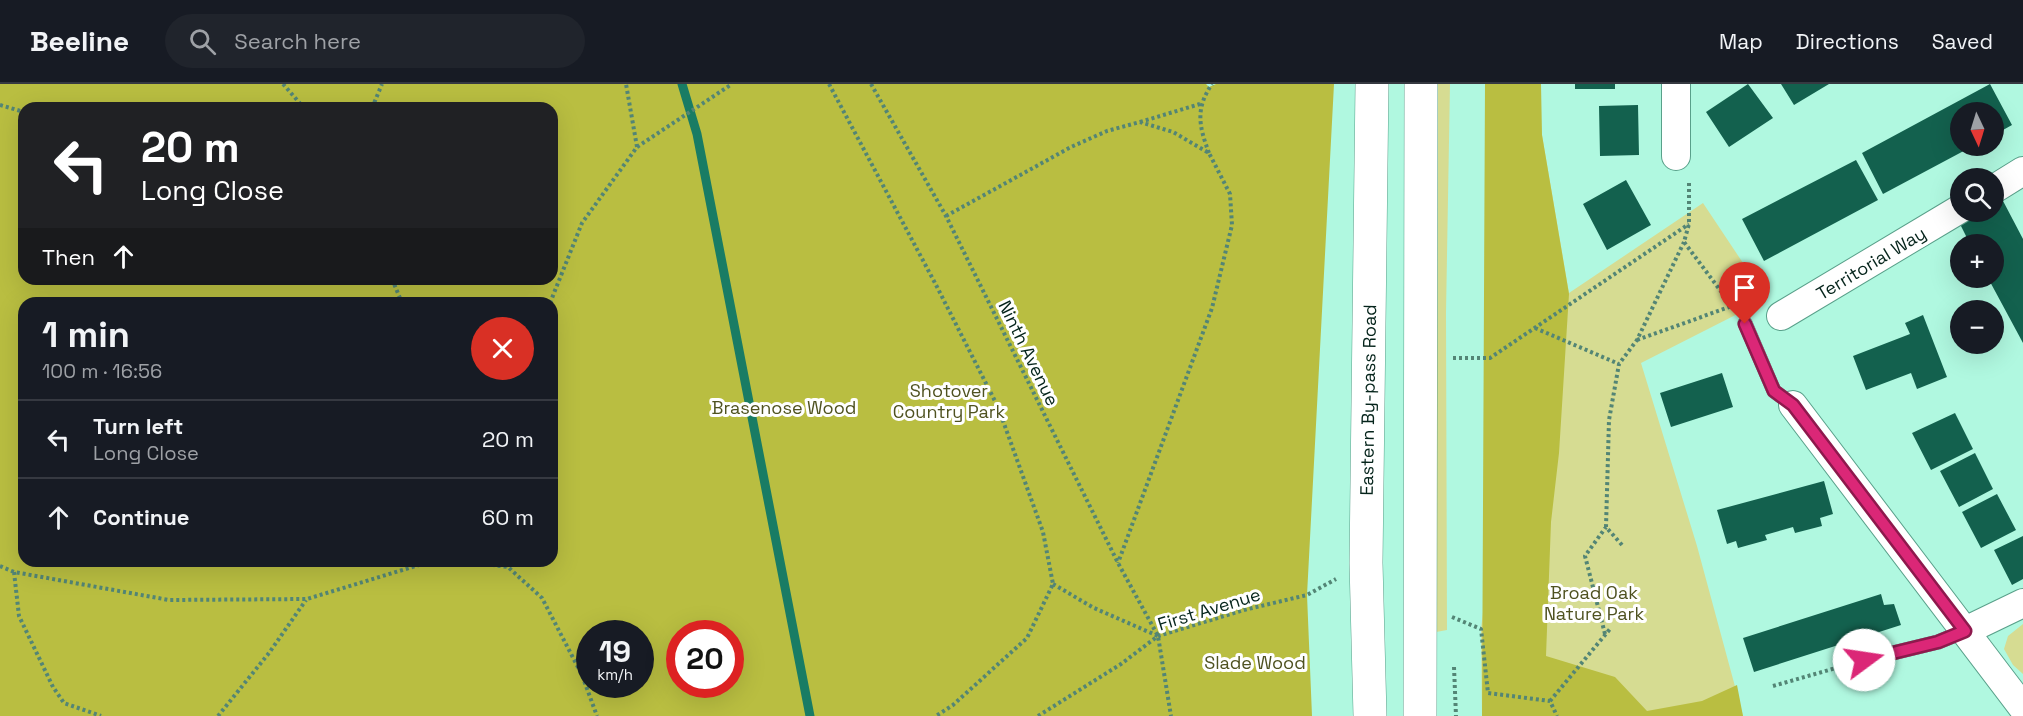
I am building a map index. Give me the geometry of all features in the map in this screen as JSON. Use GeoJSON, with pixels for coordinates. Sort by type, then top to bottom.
{"type":"FeatureCollection","features":[{"type":"Feature","properties":{"kind":"highway","name":"Eastern By-pass Road"},"geometry":{"type":"LineString","coordinates":[[1370,716],[1366,563],[1372,84]]}},
{"type":"Feature","properties":{"kind":"highway"},"geometry":{"type":"LineString","coordinates":[[1420,716],[1421,84]]}},
{"type":"Feature","properties":{"kind":"street"},"geometry":{"type":"LineString","coordinates":[[1676,84],[1682,164]]}},
{"type":"Feature","properties":{"kind":"street"},"geometry":{"type":"LineString","coordinates":[[2004,183],[2023,171]]}},
{"type":"Feature","properties":{"kind":"street","name":"Territorial Way"},"geometry":{"type":"LineString","coordinates":[[1781,316],[1950,215]]}},
{"type":"Feature","properties":{"kind":"street"},"geometry":{"type":"LineString","coordinates":[[1793,405],[2023,708]]}},
{"type":"Feature","properties":{"kind":"street"},"geometry":{"type":"LineString","coordinates":[[1965,631],[2023,603]]}},
{"type":"Feature","properties":{"kind":"lane"},"geometry":{"type":"LineString","coordinates":[[1745,324],[1774,391],[1793,405]]}},
{"type":"Feature","properties":{"kind":"lane"},"geometry":{"type":"LineString","coordinates":[[1864,660],[1938,642],[1965,631]]}},
{"type":"Feature","properties":{"kind":"path"},"geometry":{"type":"LineString","coordinates":[[283,84],[299,102]]}},
{"type":"Feature","properties":{"kind":"path"},"geometry":{"type":"LineString","coordinates":[[374,102],[381,84]]}},
{"type":"Feature","properties":{"kind":"path"},"geometry":{"type":"LineString","coordinates":[[626,84],[637,147]]}},
{"type":"Feature","properties":{"kind":"path"},"geometry":{"type":"LineString","coordinates":[[558,283],[582,223],[637,147],[698,109],[732,84]]}},
{"type":"Feature","properties":{"kind":"path"},"geometry":{"type":"LineString","coordinates":[[829,84],[935,283],[998,408],[1043,532],[1053,584],[1027,638],[953,705],[936,716]]}},
{"type":"Feature","properties":{"kind":"path","name":"Ninth Avenue"},"geometry":{"type":"LineString","coordinates":[[871,84],[946,216],[1118,563],[1158,636],[1171,716]]}},
{"type":"Feature","properties":{"kind":"path"},"geometry":{"type":"LineString","coordinates":[[1118,563],[1212,308],[1227,257],[1232,225],[1230,194],[1209,153],[1202,133],[1200,104],[1212,84]]}},
{"type":"Feature","properties":{"kind":"path"},"geometry":{"type":"LineString","coordinates":[[946,216],[1071,147],[1107,131],[1200,104]]}},
{"type":"Feature","properties":{"kind":"path"},"geometry":{"type":"LineString","coordinates":[[0,105],[18,110]]}},
{"type":"Feature","properties":{"kind":"path"},"geometry":{"type":"LineString","coordinates":[[1140,122],[1173,132],[1209,153]]}},
{"type":"Feature","properties":{"kind":"path"},"geometry":{"type":"LineString","coordinates":[[1605,634],[1585,556],[1606,527],[1609,420],[1619,364],[1637,340],[1684,242],[1689,224],[1682,164]]}},
{"type":"Feature","properties":{"kind":"path"},"geometry":{"type":"LineString","coordinates":[[1453,358],[1490,358],[1689,224]]}},
{"type":"Feature","properties":{"kind":"path"},"geometry":{"type":"LineString","coordinates":[[1684,242],[1745,324]]}},
{"type":"Feature","properties":{"kind":"path"},"geometry":{"type":"LineString","coordinates":[[1637,340],[1732,306]]}},
{"type":"Feature","properties":{"kind":"path"},"geometry":{"type":"LineString","coordinates":[[1534,327],[1619,364]]}},
{"type":"Feature","properties":{"kind":"path"},"geometry":{"type":"LineString","coordinates":[[1606,527],[1622,546]]}},
{"type":"Feature","properties":{"kind":"path","name":"First Avenue"},"geometry":{"type":"LineString","coordinates":[[1038,716],[1121,664],[1158,636],[1244,610],[1307,595],[1366,563]]}},
{"type":"Feature","properties":{"kind":"path"},"geometry":{"type":"LineString","coordinates":[[0,566],[14,572],[169,600],[307,599],[412,567]]}},
{"type":"Feature","properties":{"kind":"path"},"geometry":{"type":"LineString","coordinates":[[508,567],[542,598],[582,675],[597,716]]}},
{"type":"Feature","properties":{"kind":"path"},"geometry":{"type":"LineString","coordinates":[[14,572],[19,616],[53,687],[64,703],[101,716]]}},
{"type":"Feature","properties":{"kind":"path"},"geometry":{"type":"LineString","coordinates":[[1053,584],[1094,608],[1158,636]]}},
{"type":"Feature","properties":{"kind":"path"},"geometry":{"type":"LineString","coordinates":[[218,716],[269,653],[307,599]]}},
{"type":"Feature","properties":{"kind":"path"},"geometry":{"type":"LineString","coordinates":[[1452,617],[1481,629],[1488,693],[1550,701]]}},
{"type":"Feature","properties":{"kind":"path"},"geometry":{"type":"LineString","coordinates":[[1550,701],[1610,629]]}},
{"type":"Feature","properties":{"kind":"path"},"geometry":{"type":"LineString","coordinates":[[1773,686],[1864,660]]}},
{"type":"Feature","properties":{"kind":"path"},"geometry":{"type":"LineString","coordinates":[[1550,701],[1557,716]]}},
{"type":"Feature","properties":{"kind":"green space","name":"Brasenose Wood"},"geometry":{"type":"Polygon","coordinates":[[[0,84],[1206,84],[1209,87],[1216,84],[1334,84],[1307,595],[1312,716],[0,716],[0,84]]]}},
{"type":"Feature","properties":{"kind":"green space"},"geometry":{"type":"Polygon","coordinates":[[[1438,84],[1450,84],[1446,313],[1447,630],[1436,632],[1438,84]]]}},
{"type":"Feature","properties":{"kind":"green space"},"geometry":{"type":"Polygon","coordinates":[[[1485,84],[1541,84],[1542,135],[1569,294],[1559,453],[1551,522],[1546,656],[1615,677],[1647,711],[1702,701],[1737,685],[1743,716],[1482,716],[1485,84]]]}},
{"type":"Feature","properties":{"kind":"green space","name":"Broad Oak Nature Park"},"geometry":{"type":"Polygon","coordinates":[[[1542,135],[1569,293],[1703,203],[1767,299],[1641,363],[1697,546],[1743,716],[1482,716],[1481,629],[1542,135]]]}},
{"type":"Feature","properties":{"kind":"green space"},"geometry":{"type":"Polygon","coordinates":[[[2023,624],[2023,674],[2013,665],[2004,649],[2008,636],[2023,624]]]}},
{"type":"Feature","properties":{"kind":"building"},"geometry":{"type":"Polygon","coordinates":[[[1575,84],[1615,84],[1615,89],[1575,89],[1575,84]]]}},
{"type":"Feature","properties":{"kind":"building"},"geometry":{"type":"Polygon","coordinates":[[[1748,84],[1773,118],[1729,147],[1706,112],[1748,84]]]}},
{"type":"Feature","properties":{"kind":"building"},"geometry":{"type":"Polygon","coordinates":[[[1781,84],[1829,84],[1794,105],[1781,84]]]}},
{"type":"Feature","properties":{"kind":"building"},"geometry":{"type":"Polygon","coordinates":[[[1990,84],[2000,102],[1957,102],[1990,84]]]}},
{"type":"Feature","properties":{"kind":"building"},"geometry":{"type":"Polygon","coordinates":[[[1638,105],[1639,155],[1600,156],[1599,106],[1638,105]]]}},
{"type":"Feature","properties":{"kind":"building"},"geometry":{"type":"Polygon","coordinates":[[[1950,106],[1950,156],[1954,156],[1883,194],[1862,153],[1950,106]]]}},
{"type":"Feature","properties":{"kind":"building"},"geometry":{"type":"Polygon","coordinates":[[[2004,110],[2012,125],[2004,129],[2004,110]]]}},
{"type":"Feature","properties":{"kind":"building"},"geometry":{"type":"Polygon","coordinates":[[[1856,160],[1878,200],[1764,261],[1742,219],[1856,160]]]}},
{"type":"Feature","properties":{"kind":"building"},"geometry":{"type":"Polygon","coordinates":[[[1626,180],[1651,225],[1607,250],[1583,204],[1626,180]]]}},
{"type":"Feature","properties":{"kind":"building"},"geometry":{"type":"Polygon","coordinates":[[[2004,203],[2023,239],[2023,343],[2004,308],[2004,300],[2000,300],[1993,288],[2004,288],[2004,234],[1965,234],[1959,222],[2004,222],[2004,203]]]}},
{"type":"Feature","properties":{"kind":"building"},"geometry":{"type":"Polygon","coordinates":[[[1923,315],[1947,377],[1917,389],[1911,373],[1866,390],[1853,356],[1910,334],[1905,323],[1923,315]]]}},
{"type":"Feature","properties":{"kind":"building"},"geometry":{"type":"Polygon","coordinates":[[[1722,373],[1733,407],[1671,427],[1660,393],[1722,373]]]}},
{"type":"Feature","properties":{"kind":"building"},"geometry":{"type":"Polygon","coordinates":[[[1955,413],[1973,449],[1931,470],[1912,433],[1955,413]]]}},
{"type":"Feature","properties":{"kind":"building"},"geometry":{"type":"Polygon","coordinates":[[[1975,453],[1993,489],[1959,507],[1940,471],[1975,453]]]}},
{"type":"Feature","properties":{"kind":"building"},"geometry":{"type":"Polygon","coordinates":[[[1824,481],[1833,514],[1820,518],[1822,526],[1795,533],[1793,527],[1765,535],[1767,540],[1738,548],[1736,541],[1727,544],[1717,510],[1824,481]]]}},
{"type":"Feature","properties":{"kind":"building"},"geometry":{"type":"Polygon","coordinates":[[[1997,494],[2016,530],[1981,548],[1962,512],[1997,494]]]}},
{"type":"Feature","properties":{"kind":"building"},"geometry":{"type":"Polygon","coordinates":[[[2023,536],[2023,579],[2012,585],[1994,550],[2023,536]]]}},
{"type":"Feature","properties":{"kind":"building"},"geometry":{"type":"Polygon","coordinates":[[[1881,594],[1884,605],[1894,604],[1901,625],[1754,672],[1743,638],[1881,594]]]}},
{"type":"Feature","properties":{"kind":"waterway"},"geometry":{"type":"LineString","coordinates":[[682,84],[697,134],[810,716]]}},
{"type":"Feature","properties":{"kind":"route"},"geometry":{"type":"LineString","coordinates":[[1745,324],[1774,391],[1793,405],[1965,631],[1938,642],[1864,660]]}},
{"type":"Feature","properties":{"kind":"park label","name":"Shotover Country Park"},"geometry":{"type":"Point","coordinates":[949,400]}},
{"type":"Feature","properties":{"kind":"park label","name":"Slade Wood"},"geometry":{"type":"Point","coordinates":[1255,662]}}]}
